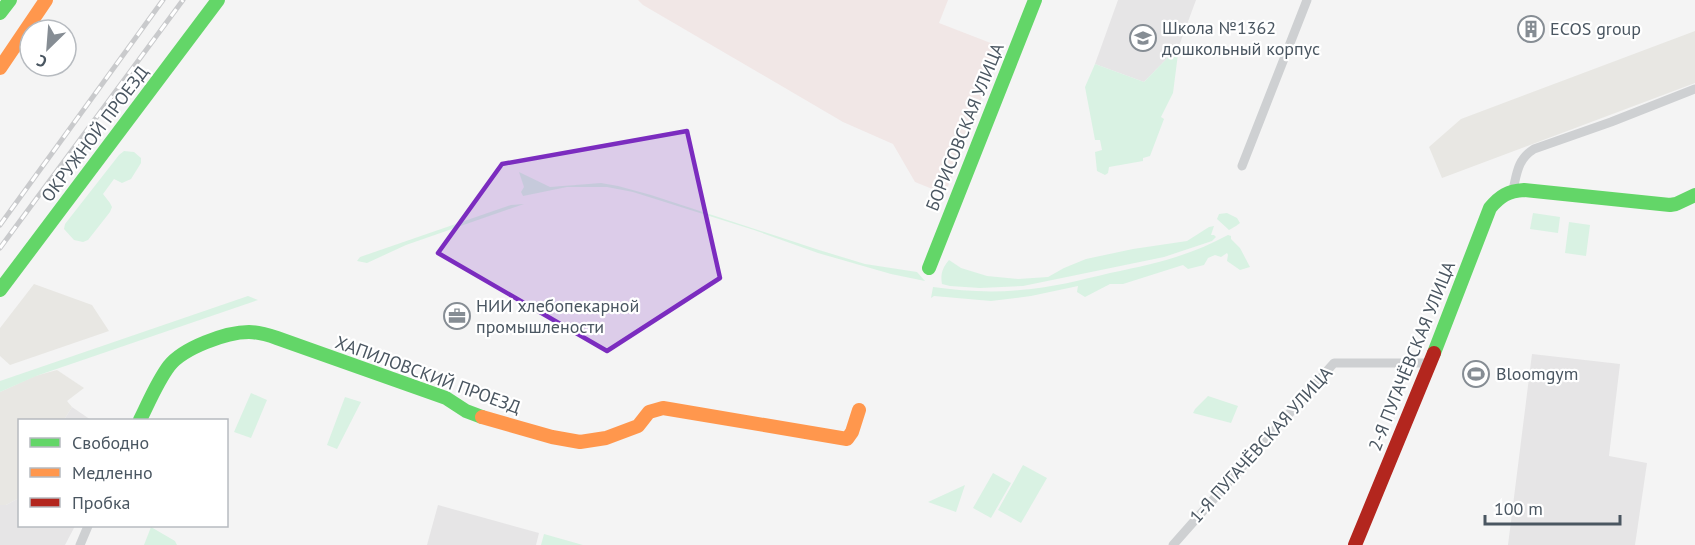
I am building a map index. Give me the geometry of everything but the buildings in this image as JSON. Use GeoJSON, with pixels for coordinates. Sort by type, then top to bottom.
{"type":"FeatureCollection","features":[{"type":"Feature","properties":{"kind":"street"},"geometry":{"type":"LineString","coordinates":[[0,13],[10,0]]}},
{"type":"Feature","properties":{"kind":"street"},"geometry":{"type":"LineString","coordinates":[[0,68],[46,0]]}},
{"type":"Feature","properties":{"kind":"street","name":"ОКРУЖНОЙ ПРОЕЗД"},"geometry":{"type":"LineString","coordinates":[[0,290],[218,0]]}},
{"type":"Feature","properties":{"kind":"street","name":"БОРИСОВСКАЯ УЛИЦА"},"geometry":{"type":"LineString","coordinates":[[929,268],[1035,0]]}},
{"type":"Feature","properties":{"kind":"street"},"geometry":{"type":"LineString","coordinates":[[1242,166],[1307,0]]}},
{"type":"Feature","properties":{"kind":"street"},"geometry":{"type":"LineString","coordinates":[[1695,89],[1534,149],[1521,161],[1513,190],[1524,189],[1670,205],[1695,195]]}},
{"type":"Feature","properties":{"kind":"street","name":"2-Я ПУГАЧЁВСКАЯ УЛИЦА"},"geometry":{"type":"LineString","coordinates":[[1355,545],[1430,363],[1490,207],[1501,195],[1513,190]]}},
{"type":"Feature","properties":{"kind":"street","name":"ХАПИЛОВСКИЙ ПРОЕЗД"},"geometry":{"type":"LineString","coordinates":[[141,419],[168,367],[176,358],[183,353],[248,332],[277,338],[446,398],[477,416],[580,442],[606,438],[638,426],[649,412],[663,408],[847,439],[852,432],[859,410]]}},
{"type":"Feature","properties":{"kind":"street","name":"1-Я ПУГАЧЁВСКАЯ УЛИЦА"},"geometry":{"type":"LineString","coordinates":[[1173,545],[1334,363],[1430,363]]}},
{"type":"Feature","properties":{"kind":"street"},"geometry":{"type":"LineString","coordinates":[[80,545],[87,527]]}},
{"type":"Feature","properties":{"kind":"highlighted area"},"geometry":{"type":"Polygon","coordinates":[[[687,131],[720,278],[607,351],[438,253],[502,164],[687,131]]]}},
{"type":"Feature","properties":{"kind":"shaded area"},"geometry":{"type":"Polygon","coordinates":[[[638,0],[948,0],[939,23],[1001,47],[945,194],[915,182],[893,144],[843,122],[638,0]]]}},
{"type":"Feature","properties":{"kind":"shaded area","name":"Школа №1362 дошкольный корпус"},"geometry":{"type":"Polygon","coordinates":[[[1118,0],[1196,0],[1179,46],[1144,82],[1095,64],[1118,0]]]}},
{"type":"Feature","properties":{"kind":"shaded area"},"geometry":{"type":"Polygon","coordinates":[[[1695,31],[1695,83],[1442,178],[1429,147],[1461,119],[1695,31]]]}},
{"type":"Feature","properties":{"kind":"shaded area"},"geometry":{"type":"Polygon","coordinates":[[[34,284],[92,305],[109,331],[10,365],[0,356],[0,328],[34,284]]]}},
{"type":"Feature","properties":{"kind":"shaded area"},"geometry":{"type":"Polygon","coordinates":[[[1532,354],[1620,364],[1609,456],[1647,463],[1635,545],[1508,545],[1532,354]]]}},
{"type":"Feature","properties":{"kind":"shaded area"},"geometry":{"type":"Polygon","coordinates":[[[57,370],[84,388],[67,401],[72,407],[65,419],[18,419],[18,499],[6,505],[0,505],[0,392],[35,376],[57,370]]]}},
{"type":"Feature","properties":{"kind":"shaded area"},"geometry":{"type":"Polygon","coordinates":[[[72,407],[90,419],[65,419],[72,407]]]}},
{"type":"Feature","properties":{"kind":"shaded area"},"geometry":{"type":"Polygon","coordinates":[[[18,499],[18,527],[74,527],[65,545],[0,545],[0,505],[6,505],[18,499]]]}},
{"type":"Feature","properties":{"kind":"shaded area"},"geometry":{"type":"Polygon","coordinates":[[[438,505],[539,533],[536,545],[427,545],[438,505]]]}},
{"type":"Feature","properties":{"kind":"green space"},"geometry":{"type":"Polygon","coordinates":[[[1179,46],[1173,93],[1161,117],[1164,119],[1150,156],[1143,158],[1143,161],[1109,167],[1105,175],[1097,171],[1095,152],[1102,150],[1100,140],[1095,140],[1085,87],[1095,64],[1144,82],[1179,46]]]}},
{"type":"Feature","properties":{"kind":"green space"},"geometry":{"type":"Polygon","coordinates":[[[124,151],[134,152],[141,158],[141,163],[131,179],[122,183],[114,179],[103,194],[112,207],[88,240],[83,242],[74,240],[64,229],[65,224],[124,151]]]}},
{"type":"Feature","properties":{"kind":"green space"},"geometry":{"type":"Polygon","coordinates":[[[519,172],[550,187],[601,183],[618,186],[865,264],[917,272],[925,281],[891,274],[818,253],[754,230],[633,192],[607,187],[567,187],[523,196],[521,192],[524,187],[519,172]]]}},
{"type":"Feature","properties":{"kind":"green space"},"geometry":{"type":"Polygon","coordinates":[[[524,204],[406,245],[367,263],[357,261],[360,257],[511,205],[524,204]]]}},
{"type":"Feature","properties":{"kind":"green space"},"geometry":{"type":"Polygon","coordinates":[[[1227,213],[1237,218],[1240,223],[1229,230],[1217,219],[1219,214],[1227,213]]]}},
{"type":"Feature","properties":{"kind":"green space"},"geometry":{"type":"Polygon","coordinates":[[[1533,213],[1560,217],[1558,233],[1530,229],[1533,213]]]}},
{"type":"Feature","properties":{"kind":"green space"},"geometry":{"type":"Polygon","coordinates":[[[1569,222],[1590,225],[1586,256],[1565,253],[1569,222]]]}},
{"type":"Feature","properties":{"kind":"green space"},"geometry":{"type":"Polygon","coordinates":[[[1214,226],[1211,235],[1216,237],[1212,241],[1164,257],[1023,286],[980,288],[942,284],[942,271],[949,260],[961,268],[987,276],[1018,279],[1048,277],[1086,259],[1187,241],[1214,226]]]}},
{"type":"Feature","properties":{"kind":"green space"},"geometry":{"type":"Polygon","coordinates":[[[1228,235],[1240,248],[1250,267],[1240,270],[1227,261],[1227,253],[1221,257],[1215,255],[1208,258],[1204,265],[1188,269],[1183,265],[1123,284],[1110,284],[1085,297],[1077,292],[1078,286],[1031,296],[991,301],[934,296],[931,298],[933,287],[998,291],[1031,289],[1065,283],[1171,258],[1199,249],[1228,235]]]}},
{"type":"Feature","properties":{"kind":"green space"},"geometry":{"type":"Polygon","coordinates":[[[248,296],[258,300],[36,376],[0,392],[0,381],[248,296]]]}},
{"type":"Feature","properties":{"kind":"green space"},"geometry":{"type":"Polygon","coordinates":[[[251,393],[267,400],[251,438],[234,432],[251,393]]]}},
{"type":"Feature","properties":{"kind":"green space"},"geometry":{"type":"Polygon","coordinates":[[[1208,396],[1238,406],[1231,423],[1193,413],[1208,396]]]}},
{"type":"Feature","properties":{"kind":"green space"},"geometry":{"type":"Polygon","coordinates":[[[345,397],[361,402],[337,449],[327,445],[345,397]]]}},
{"type":"Feature","properties":{"kind":"green space"},"geometry":{"type":"Polygon","coordinates":[[[1023,465],[1047,478],[1021,523],[998,510],[1023,465]]]}},
{"type":"Feature","properties":{"kind":"green space"},"geometry":{"type":"Polygon","coordinates":[[[993,473],[1011,483],[991,518],[973,508],[993,473]]]}},
{"type":"Feature","properties":{"kind":"green space"},"geometry":{"type":"Polygon","coordinates":[[[965,485],[956,512],[928,502],[965,485]]]}},
{"type":"Feature","properties":{"kind":"green space"},"geometry":{"type":"Polygon","coordinates":[[[151,527],[175,541],[177,545],[144,545],[151,527]]]}},
{"type":"Feature","properties":{"kind":"green space"},"geometry":{"type":"Polygon","coordinates":[[[544,534],[583,545],[541,545],[544,534]]]}},
{"type":"Feature","properties":{"kind":"railway"},"geometry":{"type":"LineString","coordinates":[[0,225],[163,0]]}},
{"type":"Feature","properties":{"kind":"railway"},"geometry":{"type":"LineString","coordinates":[[0,248],[183,0]]}},
{"type":"Feature","properties":{"kind":"traffic: fast"},"geometry":{"type":"LineString","coordinates":[[0,13],[10,0]]}},
{"type":"Feature","properties":{"kind":"traffic: fast"},"geometry":{"type":"LineString","coordinates":[[0,290],[218,0]]}},
{"type":"Feature","properties":{"kind":"traffic: fast"},"geometry":{"type":"LineString","coordinates":[[929,268],[1035,0]]}},
{"type":"Feature","properties":{"kind":"traffic: fast"},"geometry":{"type":"LineString","coordinates":[[1434,353],[1490,208],[1505,195],[1524,190],[1670,205],[1695,195]]}},
{"type":"Feature","properties":{"kind":"traffic: fast"},"geometry":{"type":"LineString","coordinates":[[141,419],[161,379],[176,359],[206,342],[249,332],[277,338],[446,398],[466,411],[482,417]]}},
{"type":"Feature","properties":{"kind":"traffic: slow"},"geometry":{"type":"LineString","coordinates":[[0,68],[46,0]]}},
{"type":"Feature","properties":{"kind":"traffic: slow"},"geometry":{"type":"LineString","coordinates":[[482,417],[552,437],[580,442],[606,438],[638,426],[649,412],[663,408],[847,439],[852,432],[859,410]]}},
{"type":"Feature","properties":{"kind":"traffic: jam"},"geometry":{"type":"LineString","coordinates":[[1355,545],[1434,353]]}},
{"type":"Feature","properties":{"kind":"place","name":"ECOS group"},"geometry":{"type":"Point","coordinates":[1531,29]}},
{"type":"Feature","properties":{"kind":"place","name":"Школа №1362 дошкольный корпус"},"geometry":{"type":"Point","coordinates":[1143,38]}},
{"type":"Feature","properties":{"kind":"place","name":"НИИ хлебопекарной промышлености"},"geometry":{"type":"Point","coordinates":[457,316]}},
{"type":"Feature","properties":{"kind":"place","name":"Bloomgym"},"geometry":{"type":"Point","coordinates":[1476,374]}}]}
